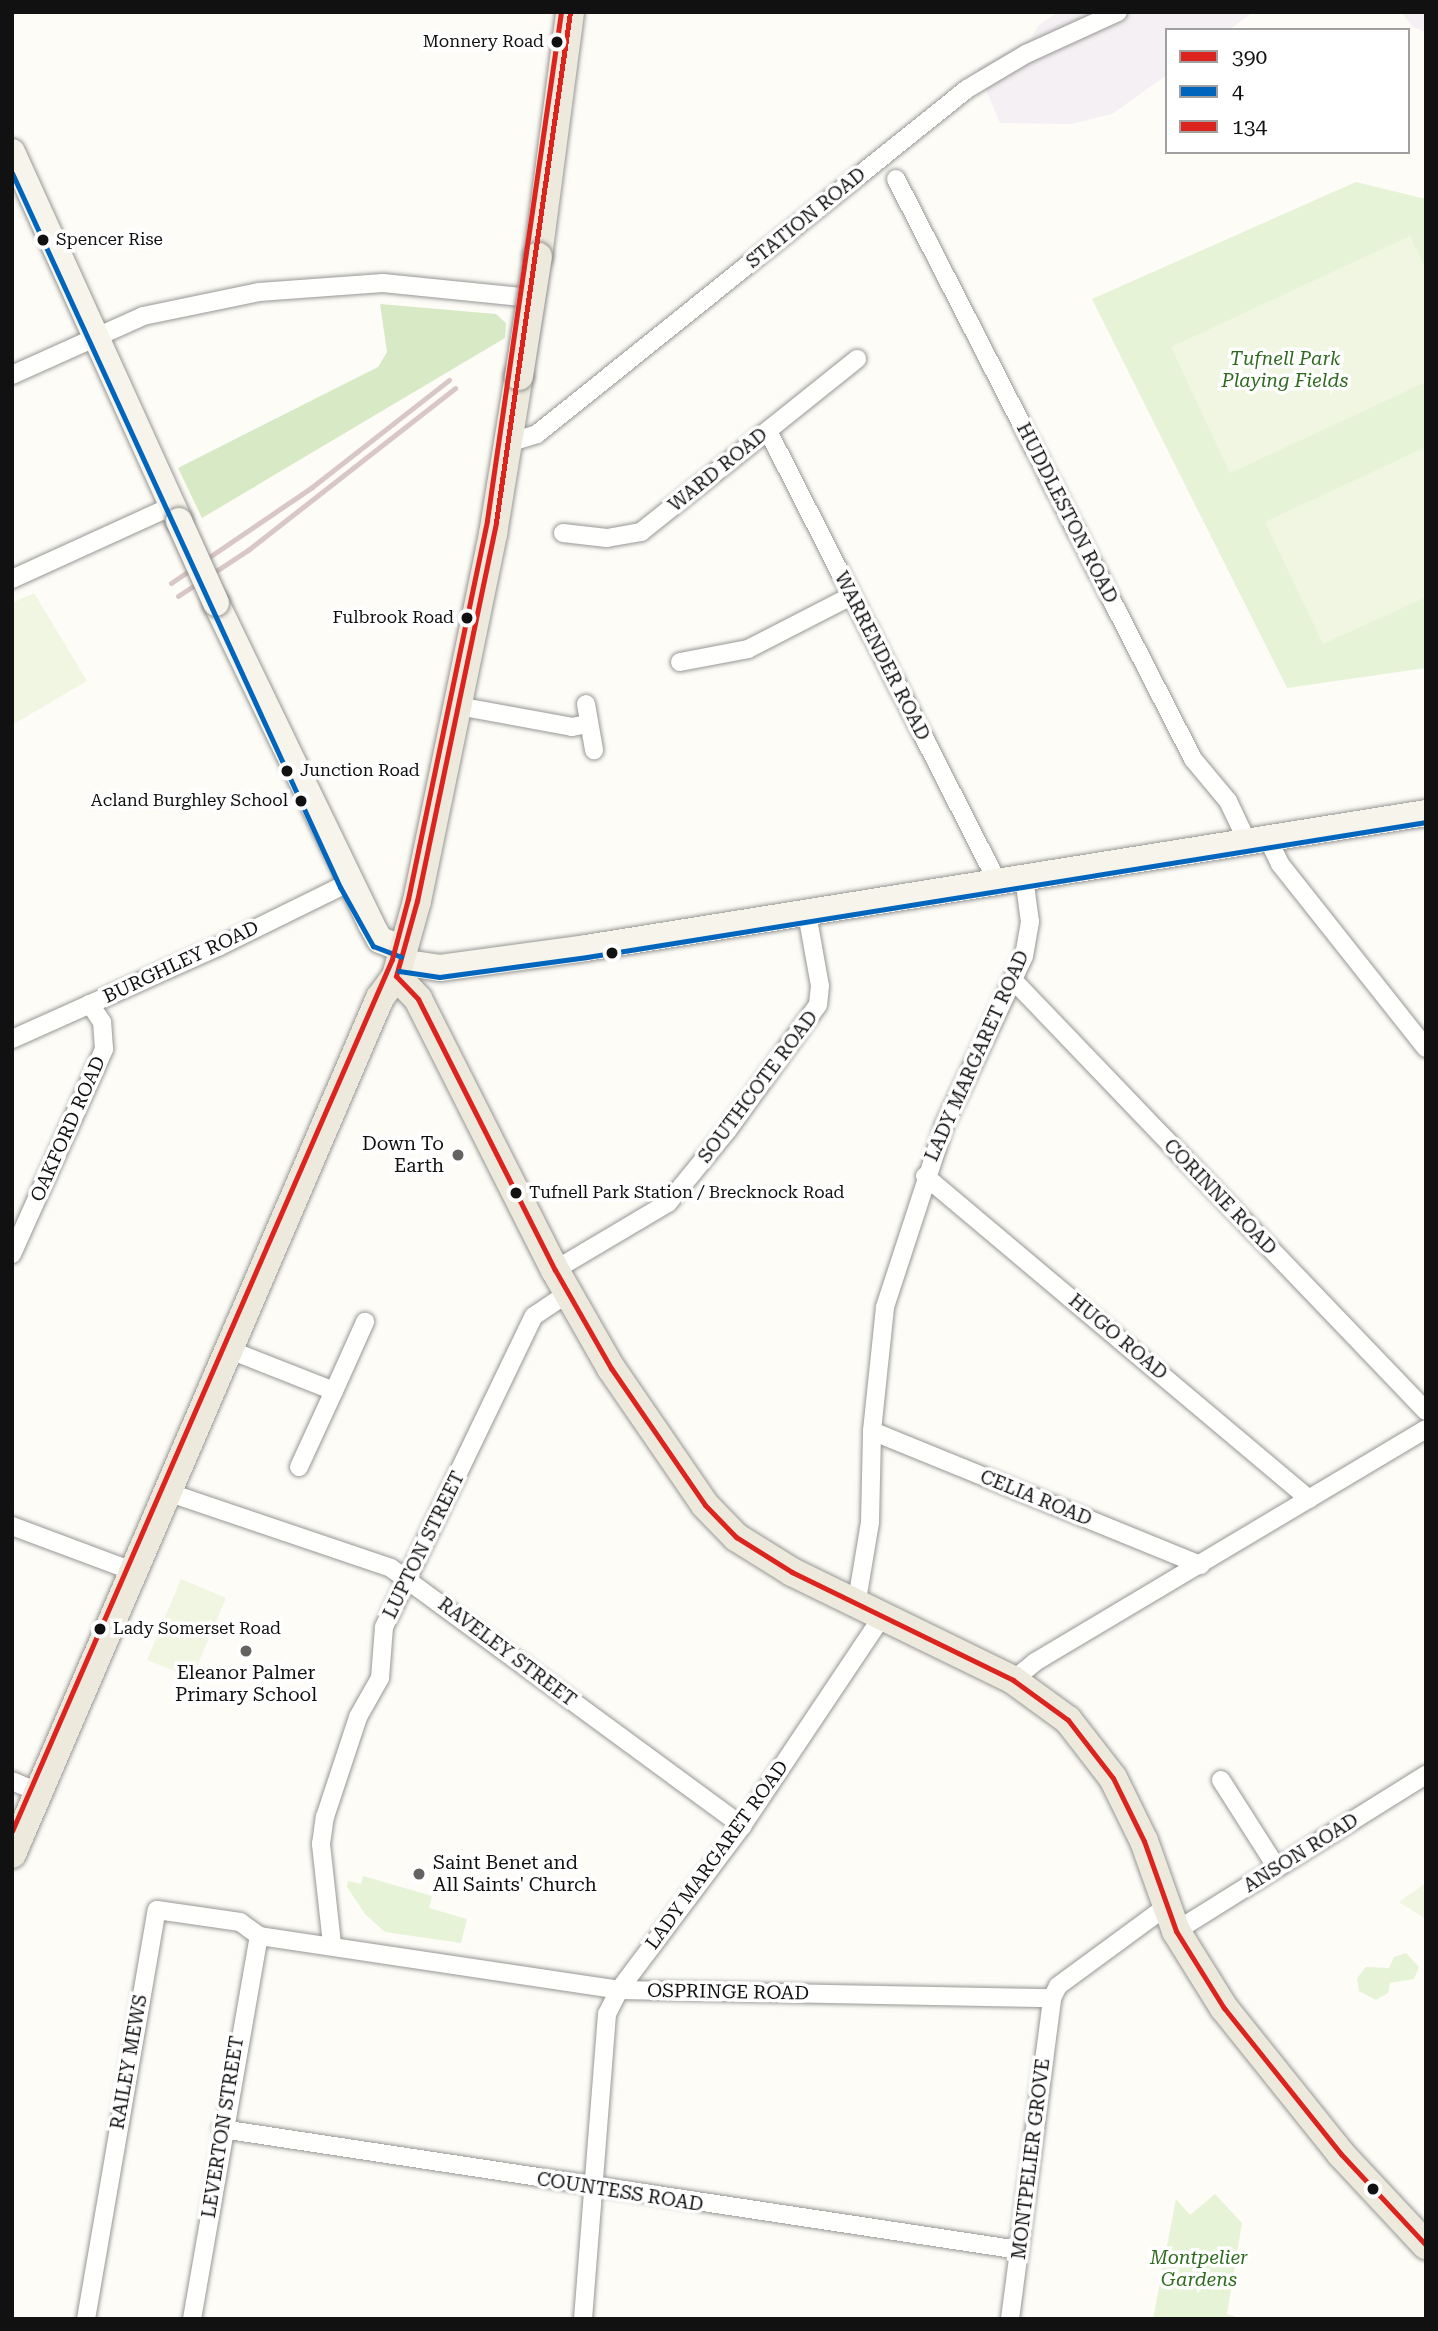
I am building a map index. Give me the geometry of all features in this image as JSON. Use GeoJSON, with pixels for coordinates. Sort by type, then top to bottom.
{"type":"FeatureCollection","features":[{"type":"Feature","properties":{"kind":"main road"},"geometry":{"type":"LineString","coordinates":[[12,1854],[170,1493],[380,998],[400,962],[458,706],[508,443],[538,256],[570,12]]}},
{"type":"Feature","properties":{"kind":"main road"},"geometry":{"type":"LineString","coordinates":[[400,962],[562,1281],[655,1434],[725,1527],[792,1572],[868,1612],[1013,1680],[1068,1720],[1093,1747],[1144,1841],[1171,1919],[1224,2008],[1341,2154],[1426,2245]]}},
{"type":"Feature","properties":{"kind":"street","name":"STATION ROAD"},"geometry":{"type":"LineString","coordinates":[[508,443],[537,434],[967,89],[1018,58],[1118,12]]}},
{"type":"Feature","properties":{"kind":"street"},"geometry":{"type":"LineString","coordinates":[[12,152],[216,603],[348,883],[380,940],[400,962],[440,968],[807,914],[1426,813]]}},
{"type":"Feature","properties":{"kind":"street","name":"HUDDLESTON ROAD"},"geometry":{"type":"LineString","coordinates":[[896,179],[1193,760],[1280,864],[1426,1048]]}},
{"type":"Feature","properties":{"kind":"street"},"geometry":{"type":"LineString","coordinates":[[12,375],[95,335],[170,309],[312,285],[383,283],[531,299]]}},
{"type":"Feature","properties":{"kind":"street","name":"WARD ROAD"},"geometry":{"type":"LineString","coordinates":[[563,533],[607,538],[641,532],[857,359]]}},
{"type":"Feature","properties":{"kind":"street","name":"WARRENDER ROAD"},"geometry":{"type":"LineString","coordinates":[[768,431],[997,881]]}},
{"type":"Feature","properties":{"kind":"street"},"geometry":{"type":"LineString","coordinates":[[12,579],[176,514]]}},
{"type":"Feature","properties":{"kind":"street"},"geometry":{"type":"LineString","coordinates":[[680,662],[748,649],[851,596]]}},
{"type":"Feature","properties":{"kind":"street"},"geometry":{"type":"LineString","coordinates":[[586,704],[587,724],[594,750]]}},
{"type":"Feature","properties":{"kind":"street"},"geometry":{"type":"LineString","coordinates":[[458,706],[572,727],[587,724]]}},
{"type":"Feature","properties":{"kind":"street","name":"LADY MARGARET ROAD"},"geometry":{"type":"LineString","coordinates":[[583,2319],[607,2014],[619,1990],[742,1826],[868,1612],[872,1431],[885,1307],[925,1176],[944,1126],[1015,982],[1029,936],[1024,877]]}},
{"type":"Feature","properties":{"kind":"street","name":"BURGHLEY ROAD"},"geometry":{"type":"LineString","coordinates":[[12,1039],[348,883]]}},
{"type":"Feature","properties":{"kind":"street","name":"SOUTHCOTE ROAD"},"geometry":{"type":"LineString","coordinates":[[562,1281],[668,1203],[727,1131],[818,1005],[820,986],[807,914]]}},
{"type":"Feature","properties":{"kind":"street","name":"CORINNE ROAD"},"geometry":{"type":"LineString","coordinates":[[1015,982],[1426,1411]]}},
{"type":"Feature","properties":{"kind":"street","name":"OAKFORD ROAD"},"geometry":{"type":"LineString","coordinates":[[12,1254],[104,1049],[102,1023],[90,1004]]}},
{"type":"Feature","properties":{"kind":"street","name":"HUGO ROAD"},"geometry":{"type":"LineString","coordinates":[[925,1176],[1309,1499]]}},
{"type":"Feature","properties":{"kind":"street","name":"LUPTON STREET"},"geometry":{"type":"LineString","coordinates":[[332,1944],[321,1844],[348,1745],[380,1678],[384,1627],[534,1315],[562,1281]]}},
{"type":"Feature","properties":{"kind":"street"},"geometry":{"type":"LineString","coordinates":[[299,1466],[365,1322]]}},
{"type":"Feature","properties":{"kind":"street"},"geometry":{"type":"LineString","coordinates":[[230,1350],[334,1391]]}},
{"type":"Feature","properties":{"kind":"street"},"geometry":{"type":"LineString","coordinates":[[1013,1680],[1034,1662],[1426,1429]]}},
{"type":"Feature","properties":{"kind":"street","name":"CELIA ROAD"},"geometry":{"type":"LineString","coordinates":[[872,1431],[1201,1565]]}},
{"type":"Feature","properties":{"kind":"street","name":"RAVELEY STREET"},"geometry":{"type":"LineString","coordinates":[[170,1493],[304,1540],[379,1562],[409,1579],[742,1826]]}},
{"type":"Feature","properties":{"kind":"street"},"geometry":{"type":"LineString","coordinates":[[12,1526],[135,1572]]}},
{"type":"Feature","properties":{"kind":"street","name":"ANSON ROAD"},"geometry":{"type":"LineString","coordinates":[[1171,1919],[1277,1868],[1426,1774]]}},
{"type":"Feature","properties":{"kind":"street"},"geometry":{"type":"LineString","coordinates":[[1221,1780],[1277,1868]]}},
{"type":"Feature","properties":{"kind":"street"},"geometry":{"type":"LineString","coordinates":[[12,1781],[40,1793]]}},
{"type":"Feature","properties":{"kind":"street","name":"RAILEY MEWS"},"geometry":{"type":"LineString","coordinates":[[86,2319],[157,1910],[240,1922],[259,1936]]}},
{"type":"Feature","properties":{"kind":"street"},"geometry":{"type":"LineString","coordinates":[[1052,1998],[1058,1986],[1171,1919]]}},
{"type":"Feature","properties":{"kind":"street","name":"OSPRINGE ROAD"},"geometry":{"type":"LineString","coordinates":[[259,1936],[332,1944],[619,1990],[1052,1998]]}},
{"type":"Feature","properties":{"kind":"street","name":"LEVERTON STREET"},"geometry":{"type":"LineString","coordinates":[[192,2319],[222,2129],[259,1936]]}},
{"type":"Feature","properties":{"kind":"street","name":"MONTPELIER GROVE"},"geometry":{"type":"LineString","coordinates":[[1010,2319],[1052,1998]]}},
{"type":"Feature","properties":{"kind":"street","name":"COUNTESS ROAD"},"geometry":{"type":"LineString","coordinates":[[222,2129],[592,2188],[1019,2250]]}},
{"type":"Feature","properties":{"kind":"shaded area"},"geometry":{"type":"Polygon","coordinates":[[[1058,12],[1253,12],[1232,28],[1165,28],[1165,76],[1112,114],[1071,124],[1000,123],[977,68],[1030,40],[1038,26],[1058,12]]]}},
{"type":"Feature","properties":{"kind":"shaded area"},"geometry":{"type":"Polygon","coordinates":[[[1401,12],[1426,12],[1426,32],[1413,27],[1401,12]]]}},
{"type":"Feature","properties":{"kind":"green space","name":"Tufnell Park Playing Fields"},"geometry":{"type":"Polygon","coordinates":[[[1356,182],[1426,199],[1426,668],[1287,688],[1092,299],[1356,182]]]}},
{"type":"Feature","properties":{"kind":"green space"},"geometry":{"type":"Polygon","coordinates":[[[1410,236],[1426,269],[1426,382],[1230,473],[1171,347],[1410,236]]]}},
{"type":"Feature","properties":{"kind":"green space"},"geometry":{"type":"Polygon","coordinates":[[[380,304],[496,314],[506,323],[505,338],[202,518],[178,468],[378,367],[387,352],[380,304]]]}},
{"type":"Feature","properties":{"kind":"green space"},"geometry":{"type":"Polygon","coordinates":[[[1426,447],[1426,597],[1323,644],[1265,522],[1426,447]]]}},
{"type":"Feature","properties":{"kind":"green space"},"geometry":{"type":"Polygon","coordinates":[[[34,593],[87,681],[12,725],[12,603],[34,593]]]}},
{"type":"Feature","properties":{"kind":"green space"},"geometry":{"type":"Polygon","coordinates":[[[181,1579],[226,1598],[192,1678],[147,1660],[181,1579]]]}},
{"type":"Feature","properties":{"kind":"green space"},"geometry":{"type":"Polygon","coordinates":[[[363,1876],[432,1896],[429,1908],[467,1919],[461,1943],[385,1932],[365,1914],[347,1887],[348,1881],[361,1884],[363,1876]]]}},
{"type":"Feature","properties":{"kind":"green space"},"geometry":{"type":"Polygon","coordinates":[[[1426,1883],[1426,1919],[1399,1902],[1426,1883]]]}},
{"type":"Feature","properties":{"kind":"green space"},"geometry":{"type":"Polygon","coordinates":[[[1406,1953],[1419,1967],[1414,1979],[1390,1983],[1388,1993],[1376,2000],[1359,1991],[1357,1978],[1366,1967],[1389,1968],[1394,1957],[1406,1953]]]}},
{"type":"Feature","properties":{"kind":"green space","name":"Montpelier Gardens"},"geometry":{"type":"Polygon","coordinates":[[[1215,2194],[1242,2223],[1227,2314],[1242,2319],[1153,2319],[1176,2199],[1190,2215],[1215,2194]]]}},
{"type":"Feature","properties":{"kind":"railway"},"geometry":{"type":"LineString","coordinates":[[171,583],[312,487],[449,380]]}},
{"type":"Feature","properties":{"kind":"railway"},"geometry":{"type":"LineString","coordinates":[[178,596],[248,550],[455,388]]}},
{"type":"Feature","properties":{"kind":"transit line","name":"134"},"geometry":{"type":"LineString","coordinates":[[12,1831],[392,959],[408,899],[487,520],[561,12]]}},
{"type":"Feature","properties":{"kind":"transit line","name":"390"},"geometry":{"type":"LineString","coordinates":[[396,976],[417,901],[496,522],[570,12]]}},
{"type":"Feature","properties":{"kind":"transit line","name":"4"},"geometry":{"type":"LineString","coordinates":[[12,173],[340,887],[373,946],[401,957]]}},
{"type":"Feature","properties":{"kind":"transit line","name":"4"},"geometry":{"type":"LineString","coordinates":[[399,971],[440,977],[587,957],[1426,822]]}},
{"type":"Feature","properties":{"kind":"transit line","name":"390"},"geometry":{"type":"LineString","coordinates":[[396,976],[418,999],[555,1270],[611,1368],[705,1505],[736,1537],[792,1572],[1013,1680],[1068,1720],[1113,1778],[1144,1841],[1176,1931],[1224,2008],[1341,2154],[1426,2245]]}},
{"type":"Feature","properties":{"kind":"place","name":"Monnery Road"},"geometry":{"type":"Point","coordinates":[557,42]}},
{"type":"Feature","properties":{"kind":"place","name":"Spencer Rise"},"geometry":{"type":"Point","coordinates":[43,240]}},
{"type":"Feature","properties":{"kind":"place","name":"Fulbrook Road"},"geometry":{"type":"Point","coordinates":[467,618]}},
{"type":"Feature","properties":{"kind":"place","name":"Junction Road"},"geometry":{"type":"Point","coordinates":[287,771]}},
{"type":"Feature","properties":{"kind":"place","name":"Acland Burghley School"},"geometry":{"type":"Point","coordinates":[301,801]}},
{"type":"Feature","properties":{"kind":"place","name":"Down To Earth"},"geometry":{"type":"Point","coordinates":[458,1155]}},
{"type":"Feature","properties":{"kind":"place","name":"Tufnell Park Station / Brecknock Road"},"geometry":{"type":"Point","coordinates":[516,1193]}},
{"type":"Feature","properties":{"kind":"place","name":"Lady Somerset Road"},"geometry":{"type":"Point","coordinates":[100,1629]}},
{"type":"Feature","properties":{"kind":"place","name":"Eleanor Palmer Primary School"},"geometry":{"type":"Point","coordinates":[246,1651]}},
{"type":"Feature","properties":{"kind":"place","name":"Saint Benet and All Saints' Church"},"geometry":{"type":"Point","coordinates":[419,1874]}}]}
